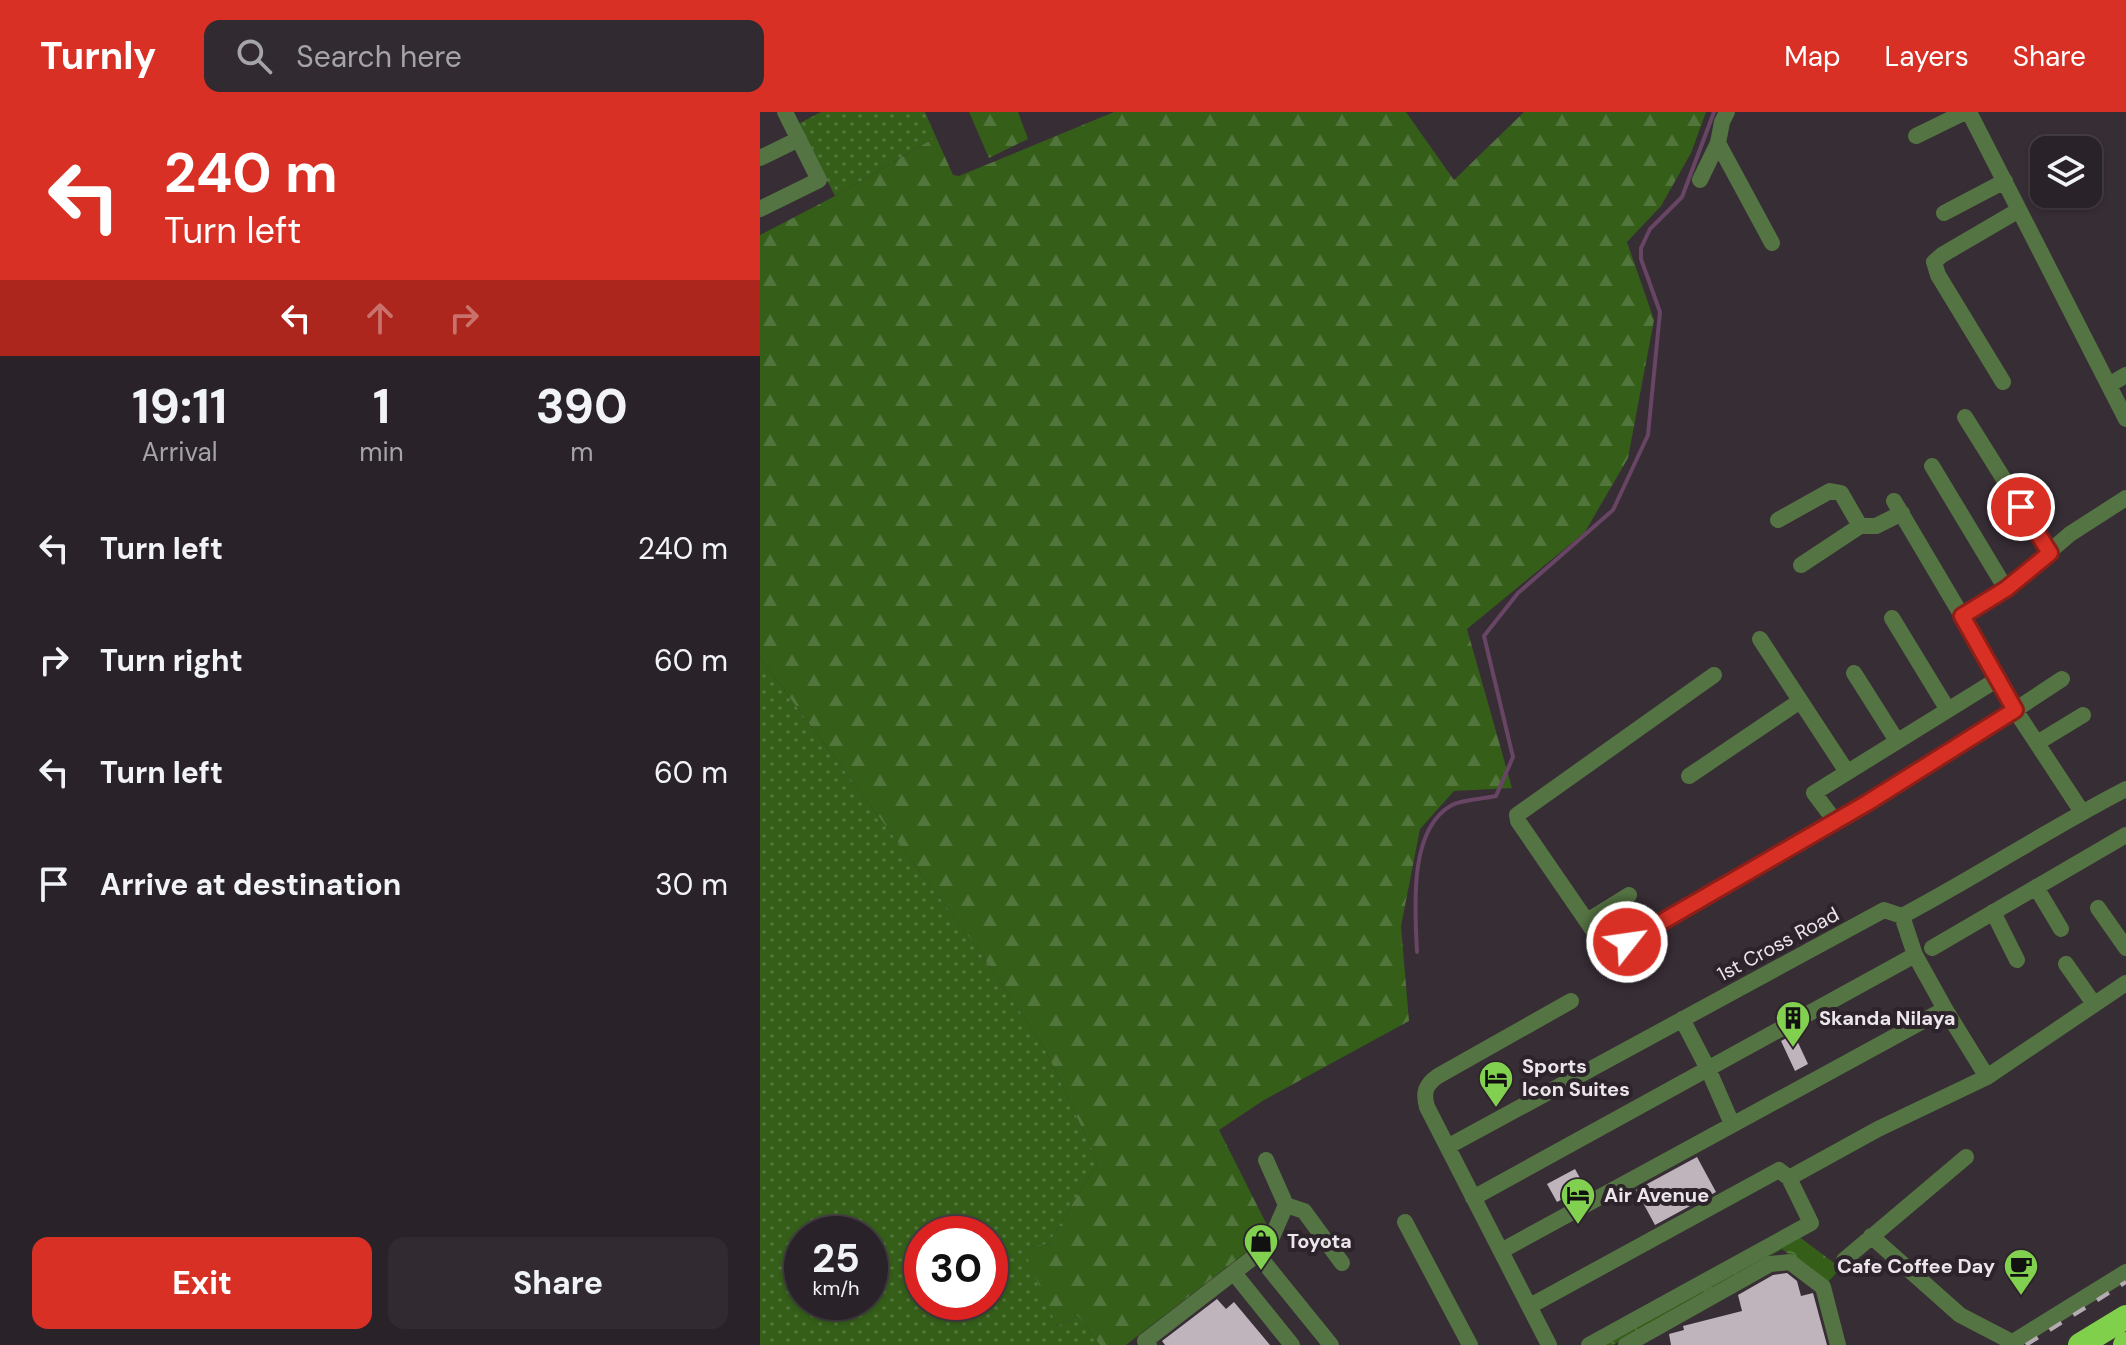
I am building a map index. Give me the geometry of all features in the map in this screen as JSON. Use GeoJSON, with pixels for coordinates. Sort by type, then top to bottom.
{"type":"FeatureCollection","features":[{"type":"Feature","properties":{"kind":"highway"},"geometry":{"type":"LineString","coordinates":[[2080,1345],[2126,1317]]}},
{"type":"Feature","properties":{"kind":"street"},"geometry":{"type":"LineString","coordinates":[[760,209],[819,180],[785,112]]}},
{"type":"Feature","properties":{"kind":"street"},"geometry":{"type":"LineString","coordinates":[[1700,180],[1718,143],[1727,112]]}},
{"type":"Feature","properties":{"kind":"street"},"geometry":{"type":"LineString","coordinates":[[1916,136],[1967,112],[2126,419]]}},
{"type":"Feature","properties":{"kind":"street"},"geometry":{"type":"LineString","coordinates":[[760,158],[799,139]]}},
{"type":"Feature","properties":{"kind":"street"},"geometry":{"type":"LineString","coordinates":[[1718,143],[1772,243]]}},
{"type":"Feature","properties":{"kind":"street"},"geometry":{"type":"LineString","coordinates":[[1944,213],[2005,181]]}},
{"type":"Feature","properties":{"kind":"street"},"geometry":{"type":"LineString","coordinates":[[2003,382],[1938,275],[1934,262],[2019,210]]}},
{"type":"Feature","properties":{"kind":"street"},"geometry":{"type":"LineString","coordinates":[[2109,385],[2126,375]]}},
{"type":"Feature","properties":{"kind":"street"},"geometry":{"type":"LineString","coordinates":[[1965,417],[2050,553]]}},
{"type":"Feature","properties":{"kind":"street"},"geometry":{"type":"LineString","coordinates":[[1932,466],[2006,589]]}},
{"type":"Feature","properties":{"kind":"street"},"geometry":{"type":"LineString","coordinates":[[1778,520],[1836,490],[1841,493],[1860,526]]}},
{"type":"Feature","properties":{"kind":"street"},"geometry":{"type":"LineString","coordinates":[[1962,616],[2006,589],[2070,534],[2126,498]]}},
{"type":"Feature","properties":{"kind":"street"},"geometry":{"type":"LineString","coordinates":[[1801,565],[1860,526],[1876,526],[1898,507],[2015,710],[2082,812]]}},
{"type":"Feature","properties":{"kind":"street"},"geometry":{"type":"LineString","coordinates":[[1892,618],[1948,710]]}},
{"type":"Feature","properties":{"kind":"street"},"geometry":{"type":"LineString","coordinates":[[1760,639],[1847,772]]}},
{"type":"Feature","properties":{"kind":"street"},"geometry":{"type":"LineString","coordinates":[[1854,673],[1897,741]]}},
{"type":"Feature","properties":{"kind":"street"},"geometry":{"type":"LineString","coordinates":[[1714,675],[1517,815],[1518,821],[1599,939],[1609,946],[1617,946],[1835,821],[2062,679]]}},
{"type":"Feature","properties":{"kind":"street"},"geometry":{"type":"LineString","coordinates":[[1835,821],[1814,793],[1998,679]]}},
{"type":"Feature","properties":{"kind":"street"},"geometry":{"type":"LineString","coordinates":[[1689,776],[1800,701]]}},
{"type":"Feature","properties":{"kind":"street"},"geometry":{"type":"LineString","coordinates":[[2037,743],[2083,715]]}},
{"type":"Feature","properties":{"kind":"street","name":"1st Cross Road"},"geometry":{"type":"LineString","coordinates":[[1449,1146],[1884,910],[1902,916],[1957,887],[2126,789]]}},
{"type":"Feature","properties":{"kind":"street"},"geometry":{"type":"LineString","coordinates":[[1932,948],[2126,835]]}},
{"type":"Feature","properties":{"kind":"street"},"geometry":{"type":"LineString","coordinates":[[2036,887],[2061,929]]}},
{"type":"Feature","properties":{"kind":"street"},"geometry":{"type":"LineString","coordinates":[[1587,921],[1629,895]]}},
{"type":"Feature","properties":{"kind":"street"},"geometry":{"type":"LineString","coordinates":[[2098,908],[2126,948]]}},
{"type":"Feature","properties":{"kind":"street"},"geometry":{"type":"LineString","coordinates":[[1993,912],[2017,960]]}},
{"type":"Feature","properties":{"kind":"street"},"geometry":{"type":"LineString","coordinates":[[1902,916],[1915,955],[1987,1077]]}},
{"type":"Feature","properties":{"kind":"street"},"geometry":{"type":"LineString","coordinates":[[1473,1198],[1709,1071],[1915,955]]}},
{"type":"Feature","properties":{"kind":"street"},"geometry":{"type":"LineString","coordinates":[[2066,964],[2094,1004]]}},
{"type":"Feature","properties":{"kind":"street"},"geometry":{"type":"LineString","coordinates":[[1789,1178],[1878,1129],[1987,1077],[2126,983]]}},
{"type":"Feature","properties":{"kind":"street"},"geometry":{"type":"LineString","coordinates":[[1549,1345],[1427,1107],[1425,1097],[1431,1081],[1571,1001]]}},
{"type":"Feature","properties":{"kind":"street"},"geometry":{"type":"LineString","coordinates":[[1501,1251],[1945,1009]]}},
{"type":"Feature","properties":{"kind":"street"},"geometry":{"type":"LineString","coordinates":[[1682,1019],[1732,1124]]}},
{"type":"Feature","properties":{"kind":"street"},"geometry":{"type":"LineString","coordinates":[[1844,1260],[1966,1157]]}},
{"type":"Feature","properties":{"kind":"street"},"geometry":{"type":"LineString","coordinates":[[1266,1160],[1286,1205],[1304,1211],[1342,1263]]}},
{"type":"Feature","properties":{"kind":"street"},"geometry":{"type":"LineString","coordinates":[[1530,1306],[1779,1170],[1789,1178],[1811,1223],[1589,1345]]}},
{"type":"Feature","properties":{"kind":"street"},"geometry":{"type":"LineString","coordinates":[[1149,1345],[1145,1341],[1268,1246],[1286,1205]]}},
{"type":"Feature","properties":{"kind":"street"},"geometry":{"type":"LineString","coordinates":[[1405,1222],[1470,1345]]}},
{"type":"Feature","properties":{"kind":"street"},"geometry":{"type":"LineString","coordinates":[[1871,1236],[1960,1315],[2010,1344],[2126,1272]]}},
{"type":"Feature","properties":{"kind":"street"},"geometry":{"type":"LineString","coordinates":[[1258,1255],[1331,1345]]}},
{"type":"Feature","properties":{"kind":"street"},"geometry":{"type":"LineString","coordinates":[[1626,1345],[1770,1264],[1790,1262],[1823,1287],[1838,1345]]}},
{"type":"Feature","properties":{"kind":"street"},"geometry":{"type":"LineString","coordinates":[[1234,1273],[1292,1345]]}},
{"type":"Feature","properties":{"kind":"green space"},"geometry":{"type":"Polygon","coordinates":[[[821,112],[925,112],[936,137],[835,196],[798,124],[821,112]]]}},
{"type":"Feature","properties":{"kind":"green space"},"geometry":{"type":"Polygon","coordinates":[[[969,112],[1018,112],[1028,139],[989,158],[969,112]]]}},
{"type":"Feature","properties":{"kind":"green space"},"geometry":{"type":"Polygon","coordinates":[[[1114,112],[1406,112],[1454,180],[1524,112],[1706,112],[1691,153],[1661,206],[1627,242],[1654,320],[1628,458],[1585,532],[1467,629],[1512,788],[1454,791],[1420,829],[1401,926],[1409,1021],[1264,1100],[1219,1130],[1271,1233],[1126,1345],[1100,1345],[1078,1316],[1057,1326],[1023,1248],[1048,1244],[1098,1162],[1045,1049],[978,949],[760,658],[760,235],[835,196],[936,137],[953,175],[959,176],[1114,112]]]}},
{"type":"Feature","properties":{"kind":"green space"},"geometry":{"type":"Polygon","coordinates":[[[760,658],[978,949],[1045,1049],[1098,1162],[1048,1244],[1024,1248],[1057,1326],[1078,1316],[1100,1345],[760,1345],[760,658]]]}},
{"type":"Feature","properties":{"kind":"green space"},"geometry":{"type":"Polygon","coordinates":[[[1798,1236],[1841,1268],[1827,1283],[1782,1249],[1613,1345],[1597,1345],[1798,1236]]]}},
{"type":"Feature","properties":{"kind":"building","name":"Skanda Nilaya"},"geometry":{"type":"Polygon","coordinates":[[[1794,1034],[1808,1064],[1795,1071],[1781,1041],[1794,1034]]]}},
{"type":"Feature","properties":{"kind":"building"},"geometry":{"type":"Polygon","coordinates":[[[1697,1157],[1716,1192],[1655,1225],[1636,1190],[1697,1157]]]}},
{"type":"Feature","properties":{"kind":"building"},"geometry":{"type":"Polygon","coordinates":[[[1575,1169],[1585,1187],[1557,1202],[1547,1184],[1575,1169]]]}},
{"type":"Feature","properties":{"kind":"building"},"geometry":{"type":"Polygon","coordinates":[[[1787,1273],[1797,1281],[1801,1296],[1813,1293],[1827,1345],[1671,1345],[1669,1334],[1684,1330],[1683,1326],[1742,1311],[1738,1295],[1773,1275],[1787,1273]]]}},
{"type":"Feature","properties":{"kind":"building"},"geometry":{"type":"Polygon","coordinates":[[[1217,1299],[1226,1309],[1234,1302],[1270,1345],[1165,1345],[1162,1341],[1217,1299]]]}},
{"type":"Feature","properties":{"kind":"waterway"},"geometry":{"type":"LineString","coordinates":[[1417,952],[1417,871],[1428,832],[1438,816],[1452,805],[1496,796],[1513,757],[1484,636],[1518,593],[1613,510],[1648,435],[1660,312],[1641,259],[1641,248],[1650,229],[1682,197],[1714,112]]}},
{"type":"Feature","properties":{"kind":"railway"},"geometry":{"type":"LineString","coordinates":[[2026,1345],[2126,1282]]}},
{"type":"Feature","properties":{"kind":"place","name":"Skanda Nilaya"},"geometry":{"type":"Point","coordinates":[1793,1049]}},
{"type":"Feature","properties":{"kind":"place","name":"Sports Icon Suites"},"geometry":{"type":"Point","coordinates":[1496,1109]}},
{"type":"Feature","properties":{"kind":"place","name":"Air Avenue"},"geometry":{"type":"Point","coordinates":[1578,1226]}},
{"type":"Feature","properties":{"kind":"place","name":"Toyota"},"geometry":{"type":"Point","coordinates":[1261,1272]}},
{"type":"Feature","properties":{"kind":"place","name":"Cafe Coffee Day"},"geometry":{"type":"Point","coordinates":[2021,1297]}},
{"type":"Feature","properties":{"kind":"route"},"geometry":{"type":"LineString","coordinates":[[1627,942],[1867,803],[2015,710],[1962,616],[2006,589],[2050,553],[2021,507]]}}]}
